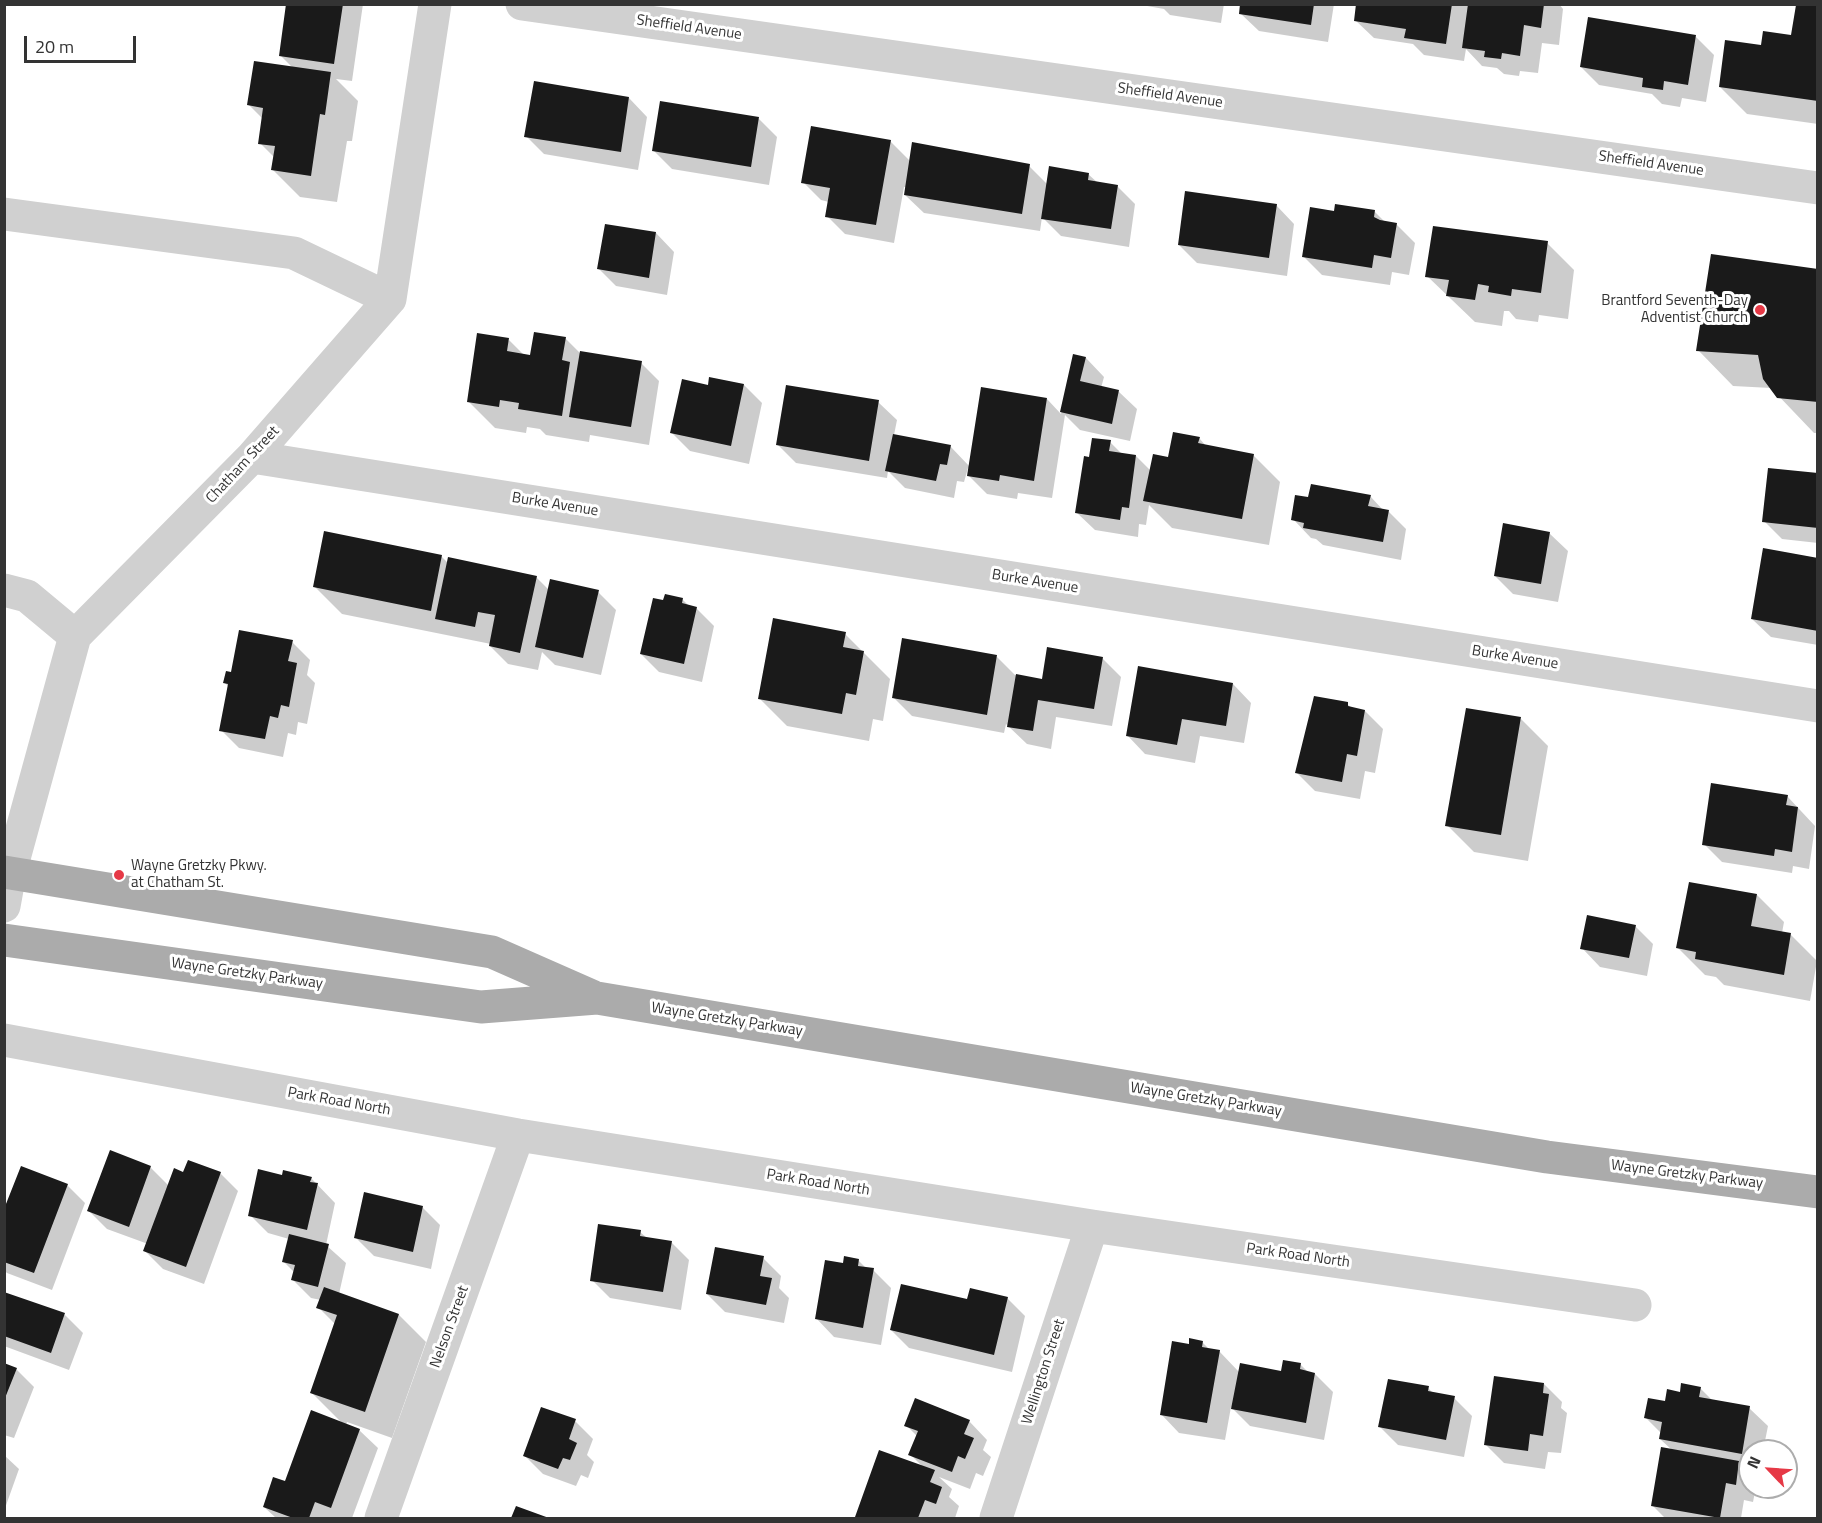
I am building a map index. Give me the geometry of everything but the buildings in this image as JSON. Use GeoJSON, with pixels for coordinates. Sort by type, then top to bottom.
{"type":"FeatureCollection","features":[{"type":"Feature","properties":{"kind":"main road","name":"Wayne Gretzky Parkway"},"geometry":{"type":"LineString","coordinates":[[7,873],[492,952],[597,998]]}},
{"type":"Feature","properties":{"kind":"main road","name":"Wayne Gretzky Parkway"},"geometry":{"type":"LineString","coordinates":[[4,939],[481,1007],[597,998],[1548,1157],[1818,1192]]}},
{"type":"Feature","properties":{"kind":"street"},"geometry":{"type":"LineString","coordinates":[[4,214],[294,253],[390,299],[435,4]]}},
{"type":"Feature","properties":{"kind":"street","name":"Sheffield Avenue"},"geometry":{"type":"LineString","coordinates":[[522,4],[1818,188]]}},
{"type":"Feature","properties":{"kind":"street","name":"Chatham Street"},"geometry":{"type":"LineString","coordinates":[[4,906],[7,873],[75,636],[252,458],[390,299]]}},
{"type":"Feature","properties":{"kind":"street","name":"Burke Avenue"},"geometry":{"type":"LineString","coordinates":[[252,458],[1818,706]]}},
{"type":"Feature","properties":{"kind":"street"},"geometry":{"type":"LineString","coordinates":[[4,590],[27,596],[75,636]]}},
{"type":"Feature","properties":{"kind":"street","name":"Park Road North"},"geometry":{"type":"LineString","coordinates":[[4,1040],[518,1136],[1092,1226],[1635,1305]]}},
{"type":"Feature","properties":{"kind":"street","name":"Nelson Street"},"geometry":{"type":"LineString","coordinates":[[381,1518],[518,1136]]}},
{"type":"Feature","properties":{"kind":"street","name":"Wellington Street"},"geometry":{"type":"LineString","coordinates":[[996,1518],[1092,1226]]}},
{"type":"Feature","properties":{"kind":"place","name":"Brantford Seventh-Day Adventist Church"},"geometry":{"type":"Point","coordinates":[1760,310]}},
{"type":"Feature","properties":{"kind":"place","name":"Wayne Gretzky Pkwy. at Chatham St."},"geometry":{"type":"Point","coordinates":[119,875]}}]}
